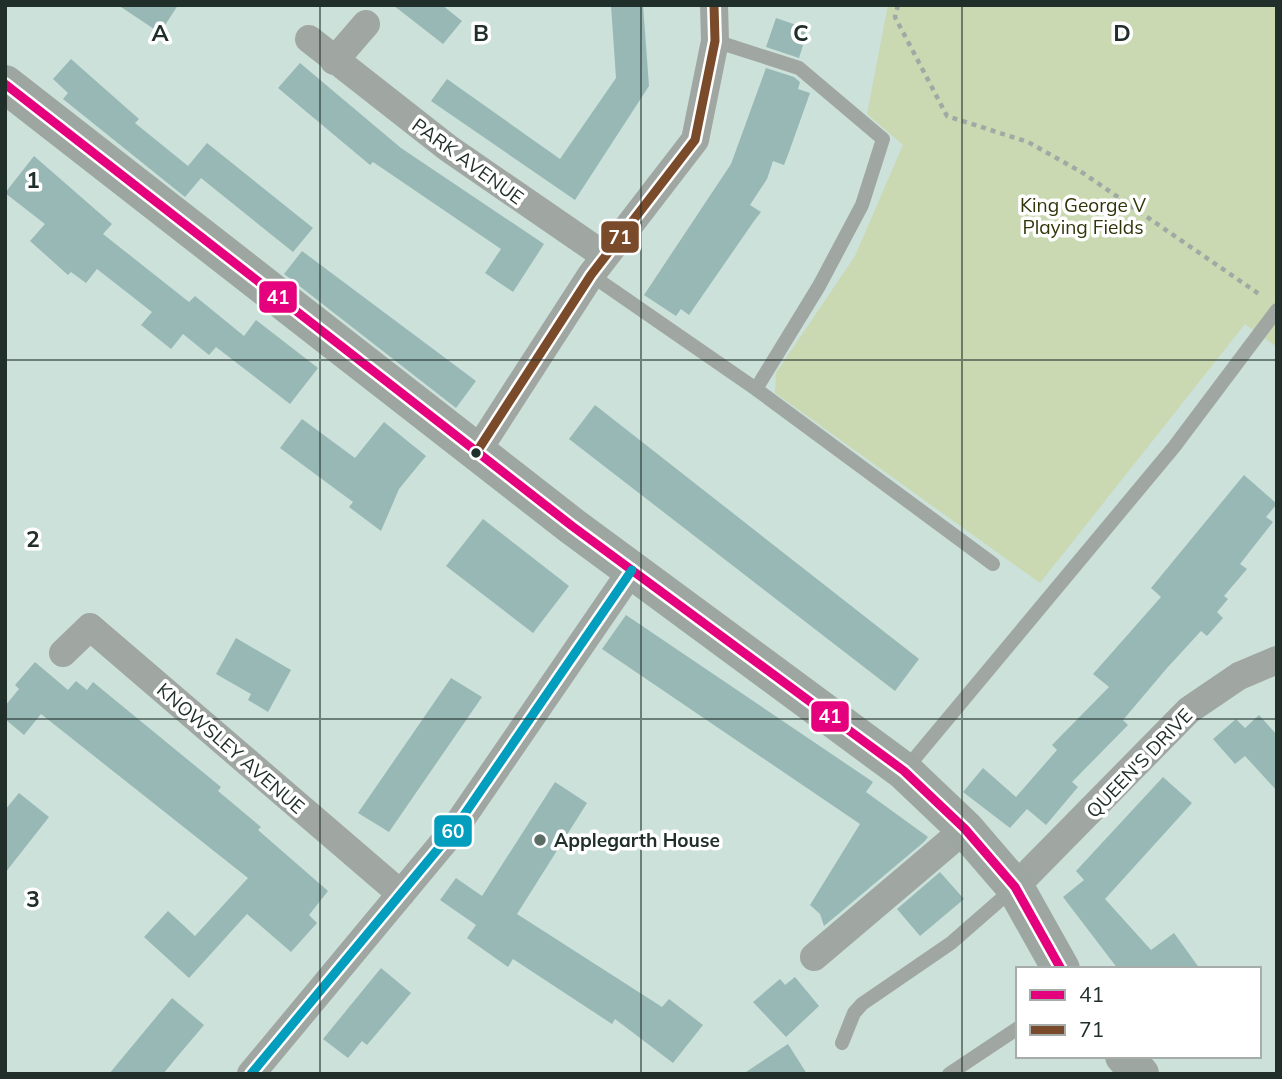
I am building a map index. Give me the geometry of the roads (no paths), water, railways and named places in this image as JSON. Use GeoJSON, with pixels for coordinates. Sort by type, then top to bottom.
{"type":"FeatureCollection","features":[{"type":"Feature","properties":{"kind":"street"},"geometry":{"type":"LineString","coordinates":[[476,453],[598,265],[695,140],[715,41],[714,5]]}},
{"type":"Feature","properties":{"kind":"street"},"geometry":{"type":"LineString","coordinates":[[334,61],[366,24]]}},
{"type":"Feature","properties":{"kind":"street","name":"PARK AVENUE"},"geometry":{"type":"LineString","coordinates":[[309,39],[598,265]]}},
{"type":"Feature","properties":{"kind":"street"},"geometry":{"type":"LineString","coordinates":[[5,84],[476,453],[904,771],[965,829],[1015,887],[1060,967]]}},
{"type":"Feature","properties":{"kind":"street"},"geometry":{"type":"LineString","coordinates":[[251,1074],[453,831],[632,570]]}},
{"type":"Feature","properties":{"kind":"street","name":"KNOWSLEY AVENUE"},"geometry":{"type":"LineString","coordinates":[[64,653],[90,627],[401,894]]}},
{"type":"Feature","properties":{"kind":"street","name":"QUEEN'S DRIVE"},"geometry":{"type":"LineString","coordinates":[[1015,887],[1189,710],[1239,676],[1277,660]]}},
{"type":"Feature","properties":{"kind":"street"},"geometry":{"type":"LineString","coordinates":[[814,957],[965,829]]}},
{"type":"Feature","properties":{"kind":"street"},"geometry":{"type":"LineString","coordinates":[[1126,1058],[1140,1074]]}},
{"type":"Feature","properties":{"kind":"lane"},"geometry":{"type":"LineString","coordinates":[[715,41],[799,68],[883,139],[862,205],[819,286],[756,388]]}},
{"type":"Feature","properties":{"kind":"lane"},"geometry":{"type":"LineString","coordinates":[[598,265],[756,388],[993,564]]}},
{"type":"Feature","properties":{"kind":"lane"},"geometry":{"type":"LineString","coordinates":[[904,771],[1174,447],[1272,304]]}},
{"type":"Feature","properties":{"kind":"lane"},"geometry":{"type":"LineString","coordinates":[[842,1043],[854,1013],[862,1004],[951,943],[1015,887]]}},
{"type":"Feature","properties":{"kind":"lane"},"geometry":{"type":"LineString","coordinates":[[949,1074],[1016,1029]]}},
{"type":"Feature","properties":{"kind":"place","name":"Applegarth House"},"geometry":{"type":"Point","coordinates":[540,840]}},
{"type":"Feature","properties":{"kind":"park label","name":"King George V Playing Fields"},"geometry":{"type":"Point","coordinates":[1083,216]}}]}
